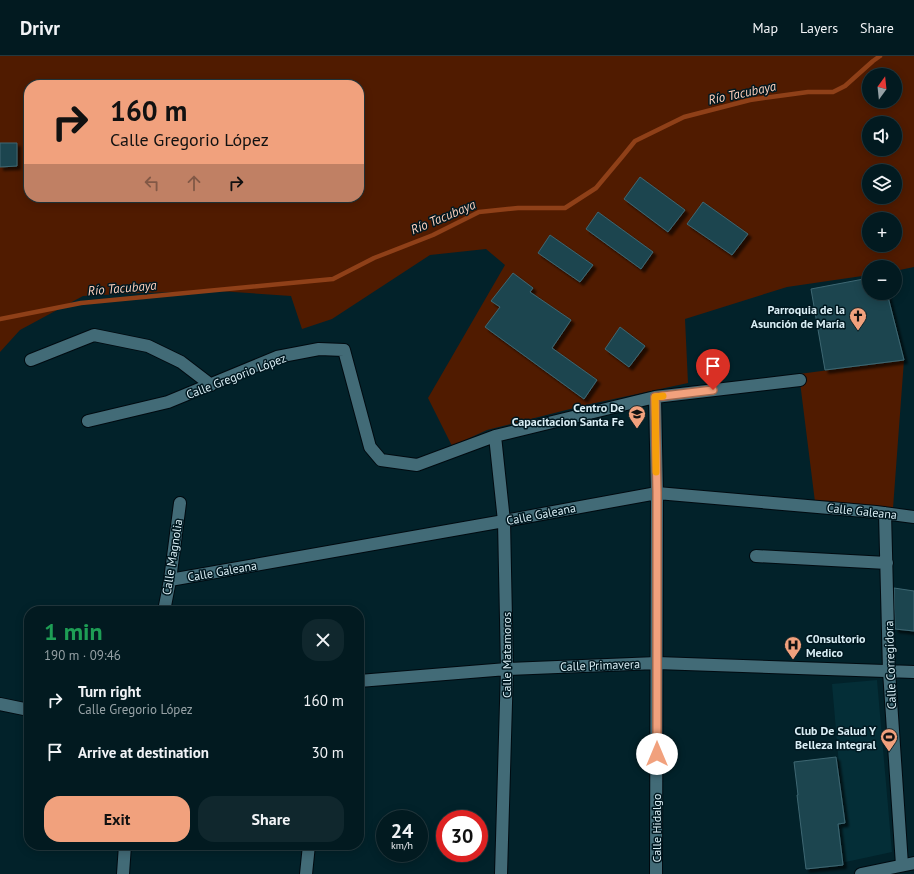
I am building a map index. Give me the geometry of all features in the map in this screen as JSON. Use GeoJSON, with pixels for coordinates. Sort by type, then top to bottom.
{"type":"FeatureCollection","features":[{"type":"Feature","properties":{"kind":"street"},"geometry":{"type":"LineString","coordinates":[[31,360],[94,335],[148,346],[181,362],[211,384]]}},
{"type":"Feature","properties":{"kind":"street","name":"Calle Gregorio López"},"geometry":{"type":"LineString","coordinates":[[88,421],[168,402],[277,357],[319,349],[344,350],[370,447],[381,460],[417,465],[495,436],[655,397],[800,380]]}},
{"type":"Feature","properties":{"kind":"street","name":"Calle Hidalgo"},"geometry":{"type":"LineString","coordinates":[[655,397],[657,492],[656,874]]}},
{"type":"Feature","properties":{"kind":"street","name":"Calle Matamoros"},"geometry":{"type":"LineString","coordinates":[[495,436],[504,521],[507,669],[501,874]]}},
{"type":"Feature","properties":{"kind":"street","name":"Calle Galeana"},"geometry":{"type":"LineString","coordinates":[[170,580],[504,521],[657,492],[914,517]]}},
{"type":"Feature","properties":{"kind":"street","name":"Calle Magnolia"},"geometry":{"type":"LineString","coordinates":[[165,606],[170,580],[180,503]]}},
{"type":"Feature","properties":{"kind":"street","name":"Calle Corregidora"},"geometry":{"type":"LineString","coordinates":[[885,513],[889,671],[902,865]]}},
{"type":"Feature","properties":{"kind":"street"},"geometry":{"type":"LineString","coordinates":[[756,556],[887,563]]}},
{"type":"Feature","properties":{"kind":"street","name":"Calle Primavera"},"geometry":{"type":"LineString","coordinates":[[364,681],[507,669],[657,664],[914,672]]}},
{"type":"Feature","properties":{"kind":"street"},"geometry":{"type":"LineString","coordinates":[[0,704],[24,709]]}},
{"type":"Feature","properties":{"kind":"street"},"geometry":{"type":"LineString","coordinates":[[123,874],[125,850]]}},
{"type":"Feature","properties":{"kind":"street"},"geometry":{"type":"LineString","coordinates":[[306,874],[308,850]]}},
{"type":"Feature","properties":{"kind":"street"},"geometry":{"type":"LineString","coordinates":[[861,874],[914,863]]}},
{"type":"Feature","properties":{"kind":"shaded area"},"geometry":{"type":"Polygon","coordinates":[[[0,56],[914,56],[914,267],[902,270],[902,260],[862,260],[862,276],[787,287],[685,319],[688,383],[586,405],[487,430],[452,446],[428,398],[505,265],[486,249],[430,255],[332,319],[302,329],[291,296],[219,291],[83,296],[20,330],[0,352],[0,56]]]}},
{"type":"Feature","properties":{"kind":"shaded area"},"geometry":{"type":"Polygon","coordinates":[[[904,360],[893,508],[815,502],[799,374],[904,360]]]}},
{"type":"Feature","properties":{"kind":"shaded area"},"geometry":{"type":"Polygon","coordinates":[[[877,680],[892,852],[841,863],[838,824],[844,823],[832,684],[877,680]]]}},
{"type":"Feature","properties":{"kind":"building"},"geometry":{"type":"Polygon","coordinates":[[[0,143],[17,143],[17,166],[0,167],[0,143]]]}},
{"type":"Feature","properties":{"kind":"building"},"geometry":{"type":"Polygon","coordinates":[[[640,177],[685,210],[668,232],[624,199],[640,177]]]}},
{"type":"Feature","properties":{"kind":"building"},"geometry":{"type":"Polygon","coordinates":[[[703,202],[748,234],[732,255],[687,224],[703,202]]]}},
{"type":"Feature","properties":{"kind":"building"},"geometry":{"type":"Polygon","coordinates":[[[598,212],[653,252],[641,269],[586,229],[598,212]]]}},
{"type":"Feature","properties":{"kind":"building"},"geometry":{"type":"Polygon","coordinates":[[[550,235],[593,265],[580,282],[538,253],[550,235]]]}},
{"type":"Feature","properties":{"kind":"building"},"geometry":{"type":"Polygon","coordinates":[[[513,273],[533,288],[530,292],[571,320],[552,348],[597,380],[584,399],[485,327],[500,307],[491,301],[513,273]]]}},
{"type":"Feature","properties":{"kind":"building","name":"Parroquia de la Asunción de María"},"geometry":{"type":"Polygon","coordinates":[[[862,279],[862,300],[889,300],[904,360],[825,370],[811,289],[862,279]]]}},
{"type":"Feature","properties":{"kind":"building"},"geometry":{"type":"Polygon","coordinates":[[[620,327],[645,346],[629,367],[605,349],[620,327]]]}},
{"type":"Feature","properties":{"kind":"building"},"geometry":{"type":"Polygon","coordinates":[[[894,588],[914,591],[914,631],[895,629],[894,588]]]}},
{"type":"Feature","properties":{"kind":"building"},"geometry":{"type":"Polygon","coordinates":[[[836,757],[845,823],[838,824],[843,865],[806,869],[794,762],[836,757]]]}},
{"type":"Feature","properties":{"kind":"waterway","name":"Río Tacubaya"},"geometry":{"type":"LineString","coordinates":[[0,319],[81,303],[333,279],[374,258],[433,235],[479,212],[518,208],[565,208],[596,188],[635,141],[684,117],[750,100],[808,92],[833,92],[845,86],[880,56]]}},
{"type":"Feature","properties":{"kind":"slow traffic"},"geometry":{"type":"LineString","coordinates":[[656,472],[655,397],[663,396]]}},
{"type":"Feature","properties":{"kind":"place","name":"Parroquia de la Asunción de María"},"geometry":{"type":"Point","coordinates":[858,331]}},
{"type":"Feature","properties":{"kind":"place","name":"Centro De Capacitacion Santa Fe"},"geometry":{"type":"Point","coordinates":[637,429]}},
{"type":"Feature","properties":{"kind":"place","name":"C0nsultorio Medico"},"geometry":{"type":"Point","coordinates":[793,660]}},
{"type":"Feature","properties":{"kind":"place","name":"Club De Salud Y Belleza Integral"},"geometry":{"type":"Point","coordinates":[889,752]}},
{"type":"Feature","properties":{"kind":"route"},"geometry":{"type":"LineString","coordinates":[[657,754],[657,492],[655,397],[713,390]]}}]}
